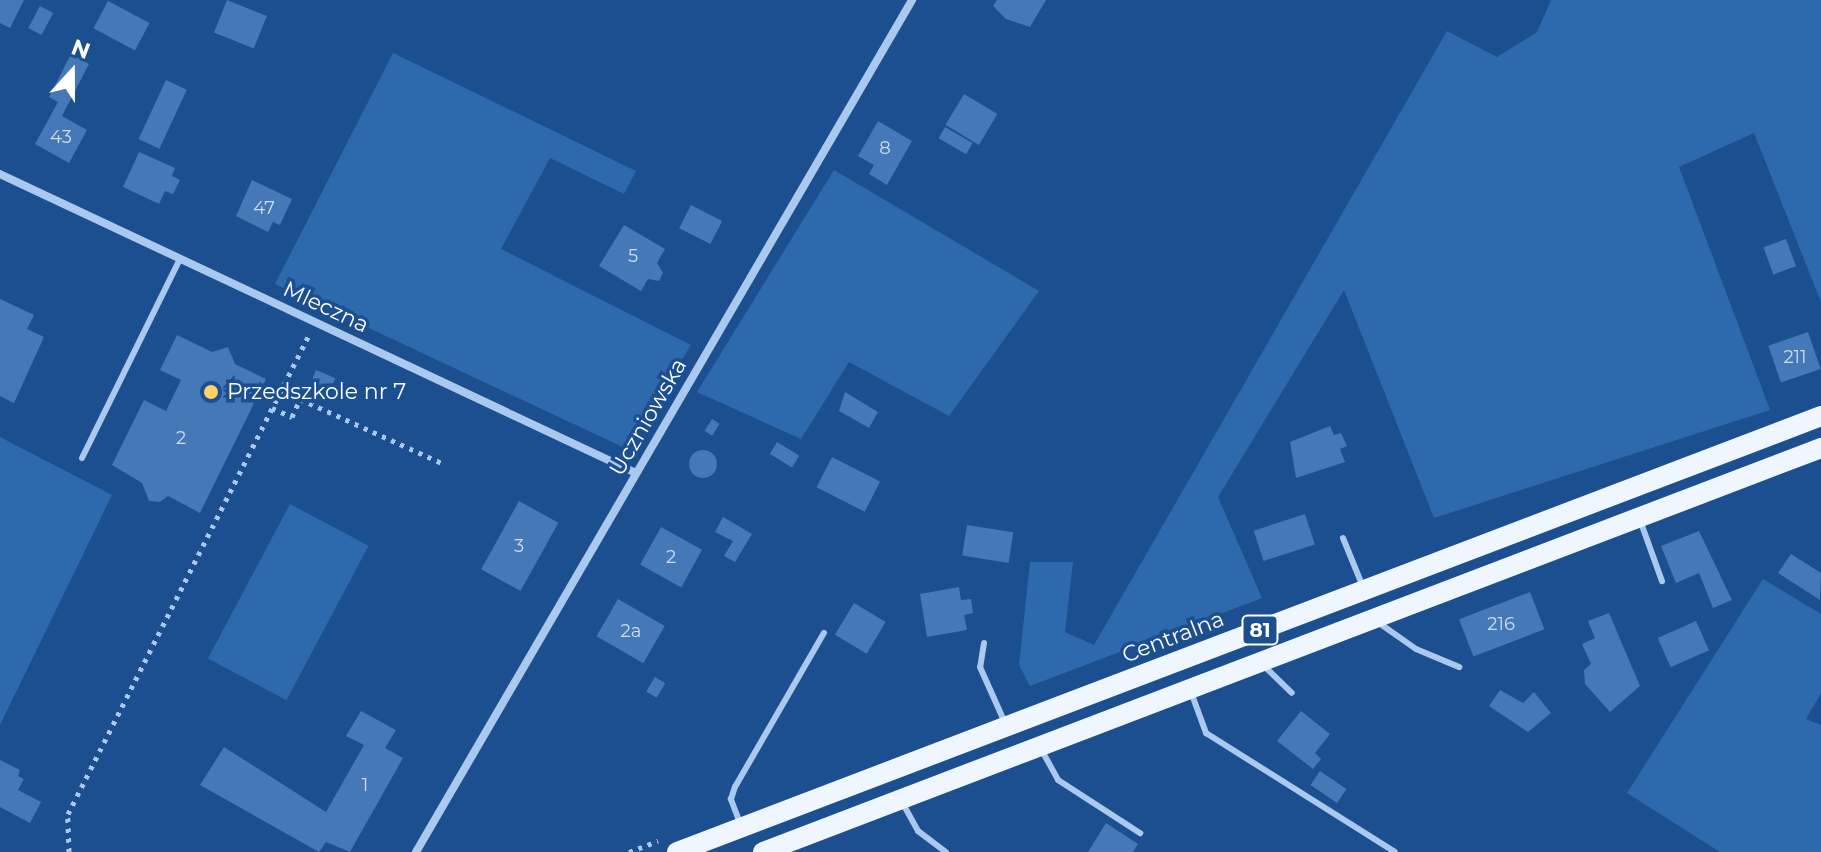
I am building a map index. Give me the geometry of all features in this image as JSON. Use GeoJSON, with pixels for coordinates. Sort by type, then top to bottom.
{"type":"FeatureCollection","features":[{"type":"Feature","properties":{"kind":"main road","name":"Centralna"},"geometry":{"type":"LineString","coordinates":[[677,852],[1821,416]]}},
{"type":"Feature","properties":{"kind":"main road","name":"81"},"geometry":{"type":"LineString","coordinates":[[763,852],[1821,448]]}},
{"type":"Feature","properties":{"kind":"street","name":"Uczniowska"},"geometry":{"type":"LineString","coordinates":[[416,852],[912,0]]}},
{"type":"Feature","properties":{"kind":"street","name":"Mleczna"},"geometry":{"type":"LineString","coordinates":[[0,174],[636,473]]}},
{"type":"Feature","properties":{"kind":"lane"},"geometry":{"type":"LineString","coordinates":[[82,458],[180,259]]}},
{"type":"Feature","properties":{"kind":"lane"},"geometry":{"type":"LineString","coordinates":[[1638,517],[1662,581]]}},
{"type":"Feature","properties":{"kind":"lane"},"geometry":{"type":"LineString","coordinates":[[1343,538],[1364,590]]}},
{"type":"Feature","properties":{"kind":"lane"},"geometry":{"type":"LineString","coordinates":[[1373,618],[1416,649],[1459,667]]}},
{"type":"Feature","properties":{"kind":"lane"},"geometry":{"type":"LineString","coordinates":[[742,827],[731,799],[735,787],[824,633]]}},
{"type":"Feature","properties":{"kind":"lane"},"geometry":{"type":"LineString","coordinates":[[984,643],[980,667],[1007,726]]}},
{"type":"Feature","properties":{"kind":"lane"},"geometry":{"type":"LineString","coordinates":[[1261,662],[1292,693]]}},
{"type":"Feature","properties":{"kind":"lane"},"geometry":{"type":"LineString","coordinates":[[1189,689],[1206,733],[1395,852]]}},
{"type":"Feature","properties":{"kind":"lane"},"geometry":{"type":"LineString","coordinates":[[1040,746],[1058,780],[1140,833]]}},
{"type":"Feature","properties":{"kind":"lane"},"geometry":{"type":"LineString","coordinates":[[901,799],[918,831],[946,852]]}},
{"type":"Feature","properties":{"kind":"path"},"geometry":{"type":"LineString","coordinates":[[69,852],[68,814],[316,321]]}},
{"type":"Feature","properties":{"kind":"path"},"geometry":{"type":"LineString","coordinates":[[272,408],[292,417],[300,399],[444,464]]}},
{"type":"Feature","properties":{"kind":"shaded area"},"geometry":{"type":"Polygon","coordinates":[[[1551,0],[1821,0],[1821,302],[1754,133],[1679,167],[1770,410],[1434,518],[1344,290],[1218,497],[1262,598],[1030,686],[1019,665],[1030,562],[1073,562],[1065,632],[1094,645],[1447,31],[1497,57],[1537,32],[1551,0]]]}},
{"type":"Feature","properties":{"kind":"shaded area"},"geometry":{"type":"Polygon","coordinates":[[[393,53],[636,171],[624,194],[550,158],[501,249],[691,345],[627,449],[275,284],[393,53]]]}},
{"type":"Feature","properties":{"kind":"shaded area"},"geometry":{"type":"Polygon","coordinates":[[[834,170],[1039,291],[949,416],[849,362],[801,439],[697,392],[834,170]]]}},
{"type":"Feature","properties":{"kind":"shaded area"},"geometry":{"type":"Polygon","coordinates":[[[0,437],[112,495],[0,725],[0,437]]]}},
{"type":"Feature","properties":{"kind":"shaded area"},"geometry":{"type":"Polygon","coordinates":[[[290,504],[369,546],[286,700],[208,659],[290,504]]]}},
{"type":"Feature","properties":{"kind":"shaded area"},"geometry":{"type":"Polygon","coordinates":[[[1763,579],[1821,614],[1821,693],[1806,719],[1821,725],[1821,852],[1720,852],[1627,793],[1763,579]]]}},
{"type":"Feature","properties":{"kind":"building"},"geometry":{"type":"Polygon","coordinates":[[[0,0],[24,0],[10,28],[0,23],[0,0]]]}},
{"type":"Feature","properties":{"kind":"building"},"geometry":{"type":"Polygon","coordinates":[[[227,0],[267,16],[254,49],[214,32],[227,0]]]}},
{"type":"Feature","properties":{"kind":"building"},"geometry":{"type":"Polygon","coordinates":[[[997,0],[1046,0],[1030,27],[1006,19],[993,6],[997,0]]]}},
{"type":"Feature","properties":{"kind":"building"},"geometry":{"type":"Polygon","coordinates":[[[108,1],[149,23],[135,50],[93,28],[108,1]]]}},
{"type":"Feature","properties":{"kind":"building"},"geometry":{"type":"Polygon","coordinates":[[[40,6],[53,13],[42,35],[28,28],[40,6]]]}},
{"type":"Feature","properties":{"kind":"building"},"geometry":{"type":"Polygon","coordinates":[[[71,54],[89,64],[62,116],[87,130],[69,163],[35,144],[58,102],[49,97],[71,54]]]}},
{"type":"Feature","properties":{"kind":"building"},"geometry":{"type":"Polygon","coordinates":[[[166,80],[187,90],[159,149],[139,139],[166,80]]]}},
{"type":"Feature","properties":{"kind":"building"},"geometry":{"type":"Polygon","coordinates":[[[964,94],[997,114],[979,145],[945,125],[964,94]]]}},
{"type":"Feature","properties":{"kind":"building"},"geometry":{"type":"Polygon","coordinates":[[[878,121],[912,141],[887,185],[869,174],[874,165],[858,156],[878,121]]]}},
{"type":"Feature","properties":{"kind":"building"},"geometry":{"type":"Polygon","coordinates":[[[945,127],[973,143],[966,154],[938,138],[945,127]]]}},
{"type":"Feature","properties":{"kind":"building"},"geometry":{"type":"Polygon","coordinates":[[[139,152],[175,168],[172,176],[180,180],[173,194],[165,191],[159,204],[123,187],[139,152]]]}},
{"type":"Feature","properties":{"kind":"building"},"geometry":{"type":"Polygon","coordinates":[[[252,180],[292,199],[280,225],[273,222],[268,232],[236,216],[252,180]]]}},
{"type":"Feature","properties":{"kind":"building"},"geometry":{"type":"Polygon","coordinates":[[[691,205],[722,221],[710,244],[679,228],[691,205]]]}},
{"type":"Feature","properties":{"kind":"building"},"geometry":{"type":"Polygon","coordinates":[[[624,225],[665,249],[657,263],[663,273],[659,281],[648,279],[641,291],[599,266],[624,225]]]}},
{"type":"Feature","properties":{"kind":"building"},"geometry":{"type":"Polygon","coordinates":[[[1786,239],[1796,266],[1773,274],[1763,247],[1786,239]]]}},
{"type":"Feature","properties":{"kind":"building"},"geometry":{"type":"Polygon","coordinates":[[[0,299],[34,315],[27,329],[44,337],[14,403],[0,396],[0,299]]]}},
{"type":"Feature","properties":{"kind":"building"},"geometry":{"type":"Polygon","coordinates":[[[1808,332],[1821,369],[1781,383],[1768,346],[1808,332]]]}},
{"type":"Feature","properties":{"kind":"building"},"geometry":{"type":"Polygon","coordinates":[[[177,335],[212,352],[228,347],[235,364],[266,379],[200,513],[168,496],[160,502],[149,501],[142,483],[112,465],[144,400],[166,411],[181,380],[160,370],[177,335]]]}},
{"type":"Feature","properties":{"kind":"building"},"geometry":{"type":"Polygon","coordinates":[[[316,370],[335,378],[328,395],[309,387],[316,370]]]}},
{"type":"Feature","properties":{"kind":"building"},"geometry":{"type":"Polygon","coordinates":[[[845,392],[878,412],[869,428],[839,411],[845,392]]]}},
{"type":"Feature","properties":{"kind":"building"},"geometry":{"type":"Polygon","coordinates":[[[712,419],[720,424],[712,436],[705,431],[712,419]]]}},
{"type":"Feature","properties":{"kind":"building"},"geometry":{"type":"Polygon","coordinates":[[[1330,426],[1334,435],[1341,433],[1347,446],[1340,449],[1345,462],[1296,478],[1290,442],[1330,426]]]}},
{"type":"Feature","properties":{"kind":"building"},"geometry":{"type":"Polygon","coordinates":[[[777,442],[799,455],[792,467],[770,454],[777,442]]]}},
{"type":"Feature","properties":{"kind":"building"},"geometry":{"type":"Polygon","coordinates":[[[703,450],[713,454],[717,464],[713,474],[703,478],[693,474],[689,464],[693,454],[703,450]]]}},
{"type":"Feature","properties":{"kind":"building"},"geometry":{"type":"Polygon","coordinates":[[[832,457],[880,482],[865,512],[817,487],[832,457]]]}},
{"type":"Feature","properties":{"kind":"building"},"geometry":{"type":"Polygon","coordinates":[[[519,501],[558,523],[521,591],[481,569],[519,501]]]}},
{"type":"Feature","properties":{"kind":"building"},"geometry":{"type":"Polygon","coordinates":[[[1305,514],[1315,544],[1264,561],[1254,531],[1305,514]]]}},
{"type":"Feature","properties":{"kind":"building"},"geometry":{"type":"Polygon","coordinates":[[[723,517],[752,534],[735,562],[724,556],[733,541],[715,532],[723,517]]]}},
{"type":"Feature","properties":{"kind":"building"},"geometry":{"type":"Polygon","coordinates":[[[967,525],[1013,532],[1009,563],[962,556],[967,525]]]}},
{"type":"Feature","properties":{"kind":"building"},"geometry":{"type":"Polygon","coordinates":[[[661,527],[702,550],[681,587],[640,565],[661,527]]]}},
{"type":"Feature","properties":{"kind":"building"},"geometry":{"type":"Polygon","coordinates":[[[1699,531],[1732,600],[1713,608],[1699,573],[1676,583],[1661,546],[1699,531]]]}},
{"type":"Feature","properties":{"kind":"building"},"geometry":{"type":"Polygon","coordinates":[[[1791,554],[1821,573],[1820,600],[1778,573],[1791,554]]]}},
{"type":"Feature","properties":{"kind":"building"},"geometry":{"type":"Polygon","coordinates":[[[959,587],[961,600],[971,599],[973,613],[964,615],[967,630],[927,637],[920,594],[959,587]]]}},
{"type":"Feature","properties":{"kind":"building"},"geometry":{"type":"Polygon","coordinates":[[[1530,592],[1544,629],[1473,657],[1459,619],[1530,592]]]}},
{"type":"Feature","properties":{"kind":"building"},"geometry":{"type":"Polygon","coordinates":[[[618,599],[665,626],[643,663],[596,636],[618,599]]]}},
{"type":"Feature","properties":{"kind":"building"},"geometry":{"type":"Polygon","coordinates":[[[854,603],[886,622],[867,654],[835,635],[854,603]]]}},
{"type":"Feature","properties":{"kind":"building"},"geometry":{"type":"Polygon","coordinates":[[[1609,613],[1640,686],[1610,712],[1585,684],[1584,670],[1591,664],[1582,644],[1595,638],[1588,621],[1609,613]]]}},
{"type":"Feature","properties":{"kind":"building"},"geometry":{"type":"Polygon","coordinates":[[[1696,621],[1709,650],[1671,667],[1658,638],[1696,621]]]}},
{"type":"Feature","properties":{"kind":"building"},"geometry":{"type":"Polygon","coordinates":[[[655,677],[665,683],[657,698],[646,692],[655,677]]]}},
{"type":"Feature","properties":{"kind":"building"},"geometry":{"type":"Polygon","coordinates":[[[1500,690],[1523,703],[1534,692],[1551,713],[1528,732],[1489,706],[1500,690]]]}},
{"type":"Feature","properties":{"kind":"building"},"geometry":{"type":"Polygon","coordinates":[[[361,711],[396,730],[385,748],[403,758],[350,852],[326,842],[319,852],[200,785],[224,747],[326,812],[364,745],[346,736],[361,711]]]}},
{"type":"Feature","properties":{"kind":"building"},"geometry":{"type":"Polygon","coordinates":[[[1301,711],[1330,734],[1315,753],[1321,759],[1313,769],[1277,741],[1301,711]]]}},
{"type":"Feature","properties":{"kind":"building"},"geometry":{"type":"Polygon","coordinates":[[[0,760],[20,770],[18,776],[24,779],[18,790],[41,802],[30,823],[0,807],[0,760]]]}},
{"type":"Feature","properties":{"kind":"building"},"geometry":{"type":"Polygon","coordinates":[[[1320,771],[1347,789],[1337,803],[1310,785],[1320,771]]]}},
{"type":"Feature","properties":{"kind":"building"},"geometry":{"type":"Polygon","coordinates":[[[1106,823],[1138,844],[1133,852],[1088,852],[1106,823]]]}},
{"type":"Feature","properties":{"kind":"place","name":"Przedszkole nr 7"},"geometry":{"type":"Point","coordinates":[211,392]}}]}
